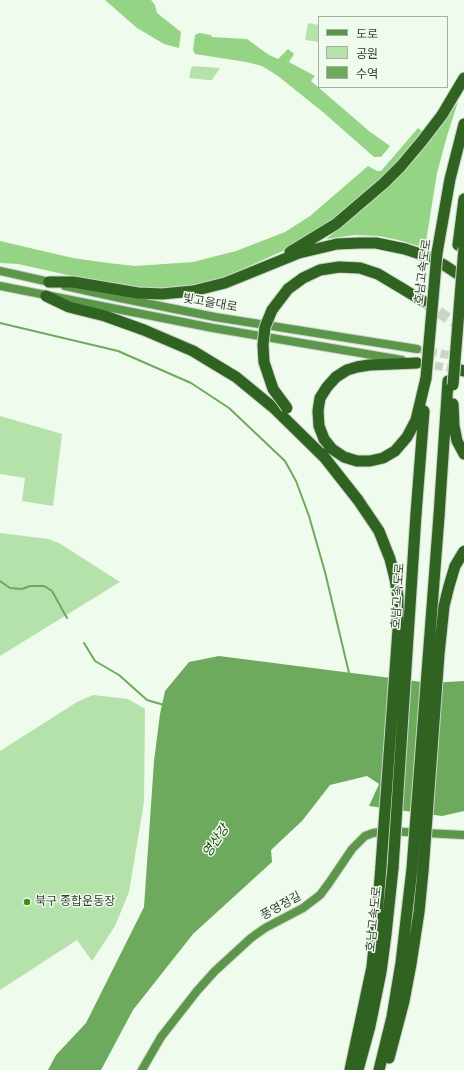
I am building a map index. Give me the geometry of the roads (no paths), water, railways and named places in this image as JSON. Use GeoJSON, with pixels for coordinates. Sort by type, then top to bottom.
{"type":"FeatureCollection","features":[{"type":"Feature","properties":{"kind":"highway"},"geometry":{"type":"LineString","coordinates":[[259,269],[336,224],[384,184],[401,166],[442,115],[464,78]]}},
{"type":"Feature","properties":{"kind":"highway","name":"호남고속도로"},"geometry":{"type":"LineString","coordinates":[[358,1070],[370,1026],[381,972],[386,934],[392,868],[426,378],[437,254],[450,179],[464,124]]}},
{"type":"Feature","properties":{"kind":"highway"},"geometry":{"type":"LineString","coordinates":[[386,1070],[404,1002],[419,912],[418,870],[439,516],[464,199]]}},
{"type":"Feature","properties":{"kind":"highway"},"geometry":{"type":"LineString","coordinates":[[49,282],[73,282],[138,294],[162,294],[193,291],[225,283],[299,253],[337,244],[365,243],[390,246],[420,254],[444,265],[464,278]]}},
{"type":"Feature","properties":{"kind":"highway"},"geometry":{"type":"LineString","coordinates":[[350,1070],[372,967],[381,866],[398,630],[398,597],[390,559],[379,531],[358,500],[273,389],[264,362],[262,345],[265,327],[272,310],[288,289],[303,278],[320,270],[340,267],[360,268],[378,274],[422,301]]}},
{"type":"Feature","properties":{"kind":"highway"},"geometry":{"type":"LineString","coordinates":[[46,296],[69,307],[104,316],[144,330],[192,351],[236,378],[270,405],[326,459]]}},
{"type":"Feature","properties":{"kind":"highway"},"geometry":{"type":"LineString","coordinates":[[417,363],[357,367],[347,370],[336,377],[326,387],[320,398],[318,411],[324,439],[332,449],[344,457],[357,461],[370,461],[383,458],[395,450],[407,437],[416,420],[426,378]]}},
{"type":"Feature","properties":{"kind":"highway"},"geometry":{"type":"LineString","coordinates":[[450,383],[454,426],[457,441],[464,454]]}},
{"type":"Feature","properties":{"kind":"highway"},"geometry":{"type":"LineString","coordinates":[[379,1070],[392,1017],[418,870],[444,606],[453,573],[464,551]]}},
{"type":"Feature","properties":{"kind":"main road","name":"빛고을대로"},"geometry":{"type":"LineString","coordinates":[[0,271],[120,298],[215,317],[417,349]]}},
{"type":"Feature","properties":{"kind":"main road","name":"빛고을대로"},"geometry":{"type":"LineString","coordinates":[[0,286],[213,328],[417,363]]}},
{"type":"Feature","properties":{"kind":"main road","name":"풍영정길"},"geometry":{"type":"LineString","coordinates":[[142,1070],[161,1037],[197,990],[215,971],[251,938],[265,928],[303,908],[320,895],[352,849],[365,836],[372,833],[387,832],[464,835]]}},
{"type":"Feature","properties":{"kind":"water","name":"영산강"},"geometry":{"type":"Polygon","coordinates":[[[219,656],[430,683],[464,681],[464,811],[442,816],[369,806],[379,784],[367,776],[330,785],[302,821],[271,850],[272,862],[193,934],[133,1010],[101,1070],[48,1070],[56,1055],[86,1023],[144,907],[154,761],[160,714],[165,691],[189,662],[219,656]]]}},
{"type":"Feature","properties":{"kind":"waterway"},"geometry":{"type":"LineString","coordinates":[[0,323],[118,351],[191,383],[229,408],[285,461],[296,481],[309,516],[325,572],[349,673]]}},
{"type":"Feature","properties":{"kind":"waterway"},"geometry":{"type":"LineString","coordinates":[[0,581],[10,588],[22,589],[30,586],[44,586],[52,591],[67,618]]}},
{"type":"Feature","properties":{"kind":"waterway"},"geometry":{"type":"LineString","coordinates":[[84,643],[95,661],[119,675],[147,700],[164,705]]}},
{"type":"Feature","properties":{"kind":"tunnel"},"geometry":{"type":"LineString","coordinates":[[425,303],[463,328]]}},
{"type":"Feature","properties":{"kind":"tunnel"},"geometry":{"type":"LineString","coordinates":[[417,349],[459,357]]}},
{"type":"Feature","properties":{"kind":"tunnel"},"geometry":{"type":"LineString","coordinates":[[423,364],[457,369]]}},
{"type":"Feature","properties":{"kind":"place","name":"북구 종합운동장"},"geometry":{"type":"Point","coordinates":[27,902]}}]}
